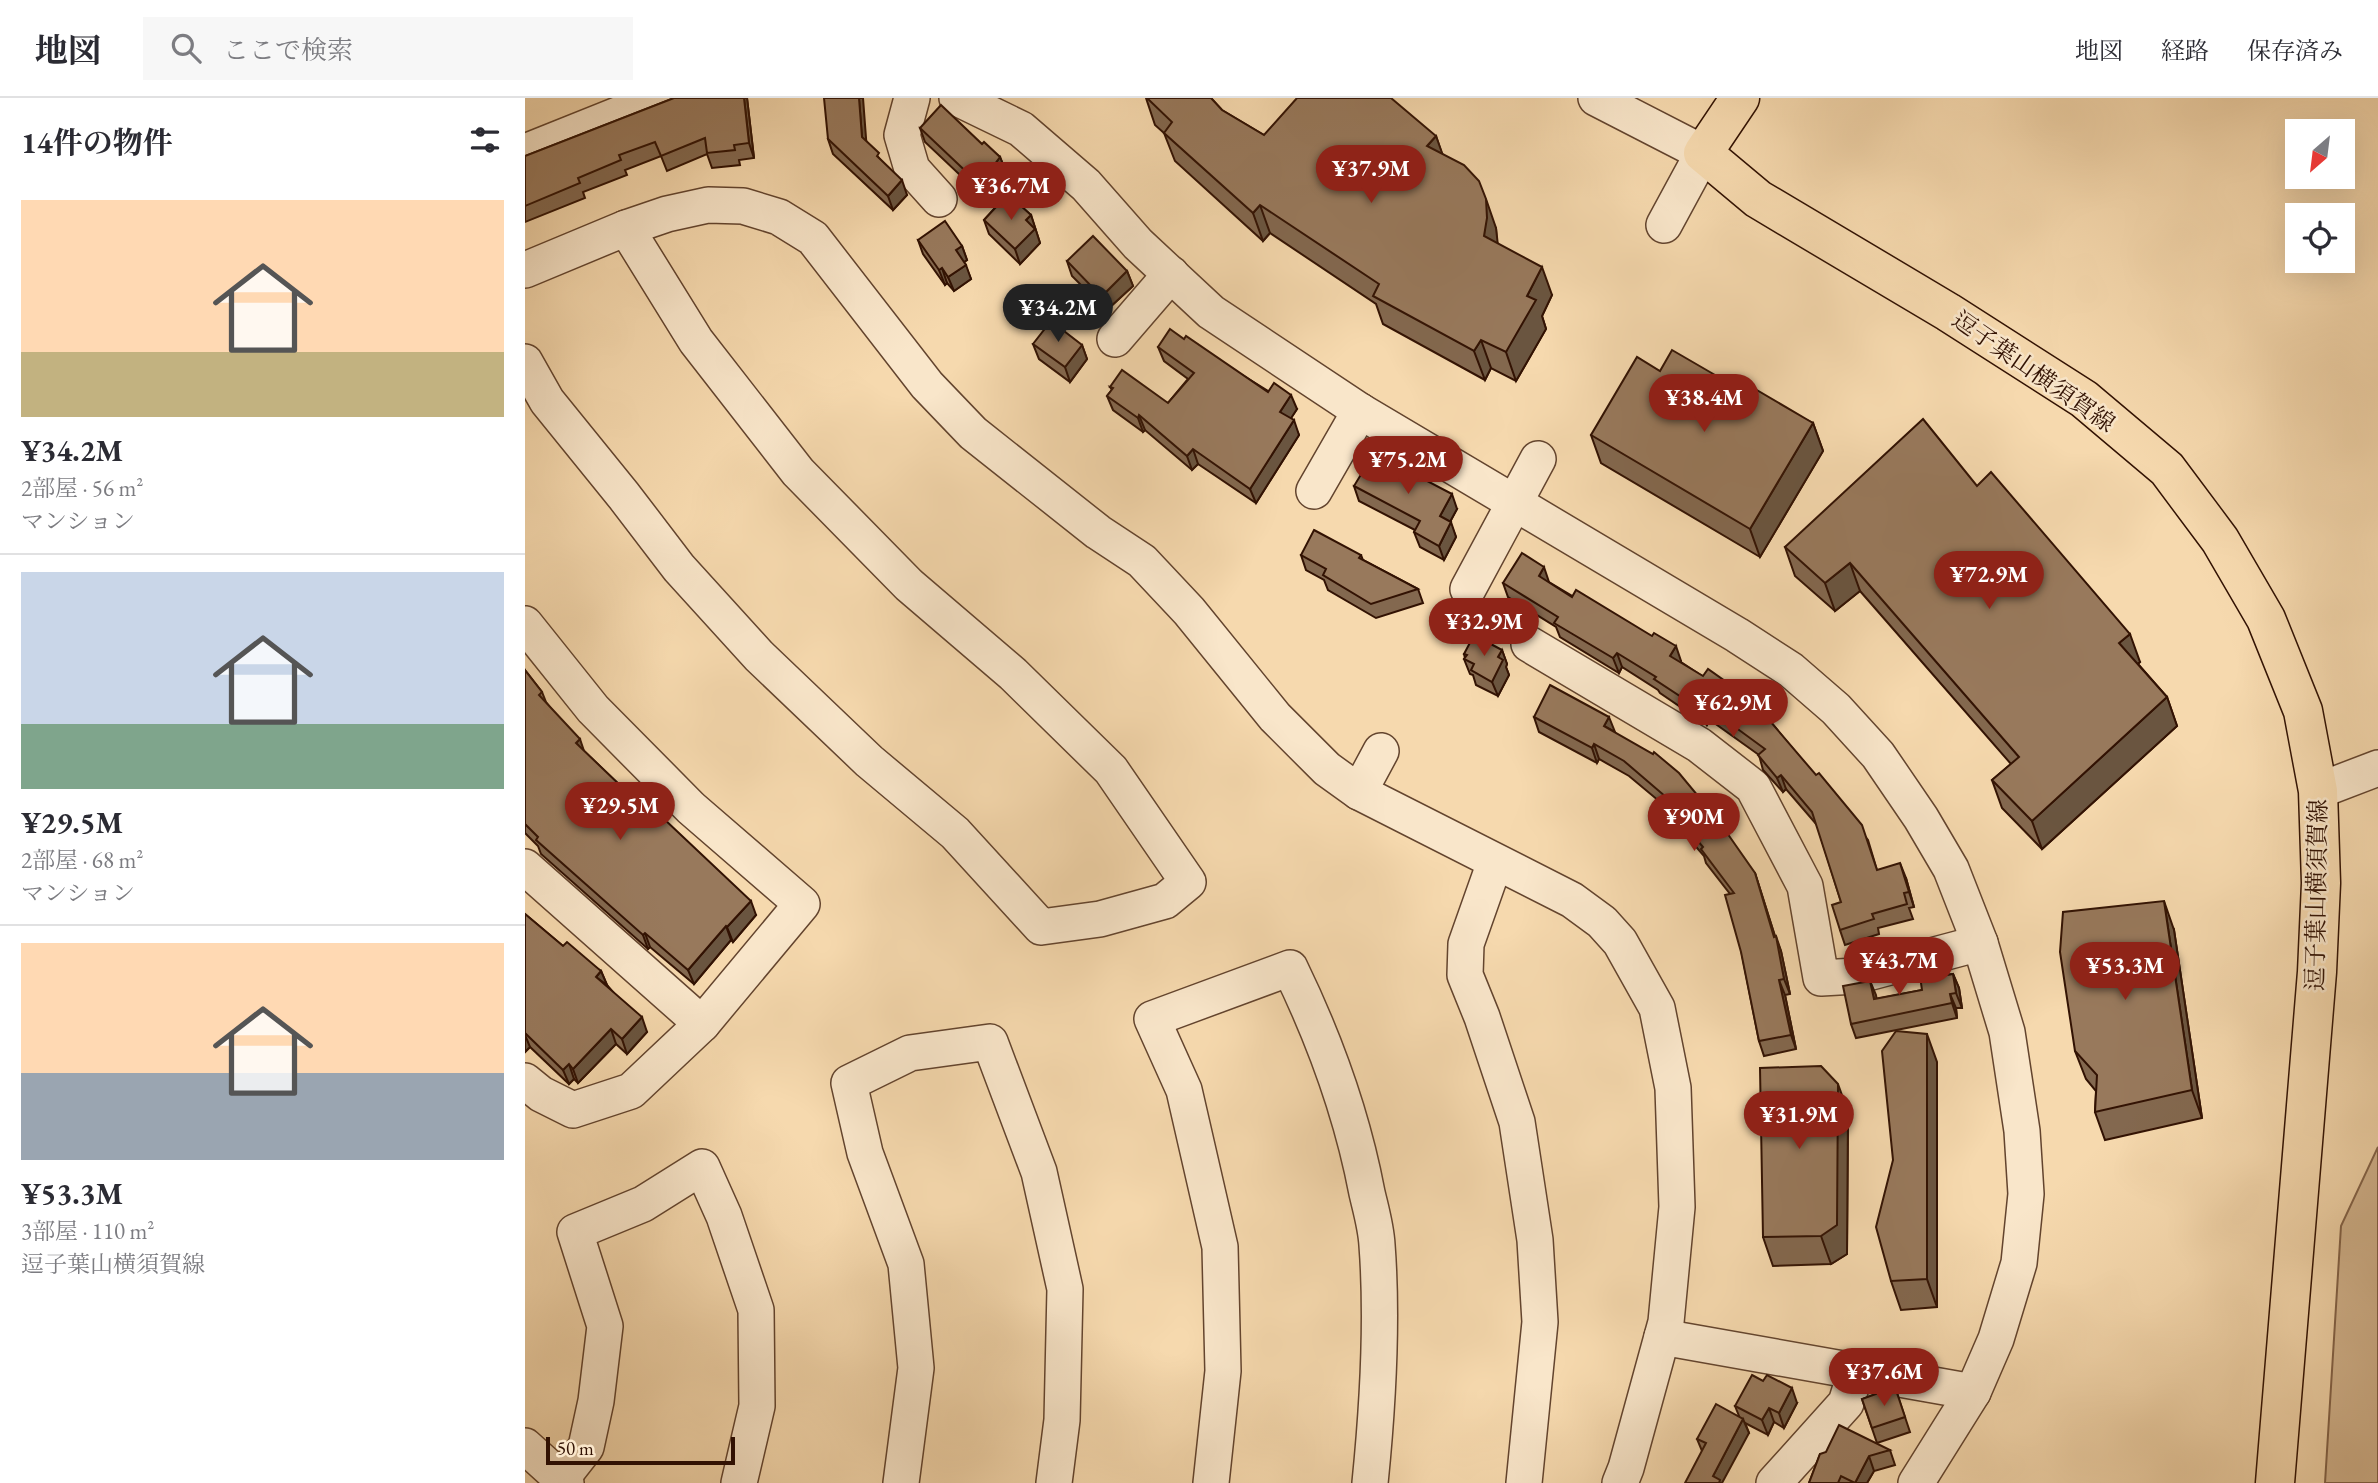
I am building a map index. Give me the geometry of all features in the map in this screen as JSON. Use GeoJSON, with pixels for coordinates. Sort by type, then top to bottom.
{"type":"FeatureCollection","features":[{"type":"Feature","properties":{"kind":"main road"},"geometry":{"type":"LineString","coordinates":[[1703,153],[1740,98]]}},
{"type":"Feature","properties":{"kind":"main road","name":"逗子葉山横須賀線"},"geometry":{"type":"LineString","coordinates":[[1703,153],[1758,199],[1948,312],[2084,399],[2167,469],[2220,540],[2266,619],[2303,711],[2318,791],[2321,883],[2317,972],[2275,1483]]}},
{"type":"Feature","properties":{"kind":"street"},"geometry":{"type":"LineString","coordinates":[[525,152],[660,98]]}},
{"type":"Feature","properties":{"kind":"street"},"geometry":{"type":"LineString","coordinates":[[912,98],[902,135],[912,169],[939,199]]}},
{"type":"Feature","properties":{"kind":"street"},"geometry":{"type":"LineString","coordinates":[[957,98],[1021,129],[1086,184],[1138,244],[1211,312],[1360,411],[1791,670],[1836,709],[1878,755],[1921,818],[1951,869],[1980,943],[2007,1032],[2022,1131],[2026,1194],[2019,1263],[1996,1339],[1973,1392],[1916,1483]]}},
{"type":"Feature","properties":{"kind":"street"},"geometry":{"type":"LineString","coordinates":[[1596,98],[1703,153],[1664,225]]}},
{"type":"Feature","properties":{"kind":"street"},"geometry":{"type":"LineString","coordinates":[[525,270],[626,228],[667,214],[708,205],[743,206],[779,217],[813,238],[927,385],[973,433],[1098,532],[1142,561],[1189,611],[1275,716],[1327,769],[1359,792],[1572,900],[1602,922],[1620,943],[1657,1008],[1673,1088],[1677,1207],[1666,1322],[1620,1483]]}},
{"type":"Feature","properties":{"kind":"street"},"geometry":{"type":"LineString","coordinates":[[525,362],[547,401],[678,568],[769,666],[869,761],[955,833],[1041,927],[1100,919],[1165,901],[1188,882],[1111,770],[1013,674],[909,585],[798,472],[696,341],[626,228]]}},
{"type":"Feature","properties":{"kind":"street"},"geometry":{"type":"LineString","coordinates":[[1115,339],[1171,274]]}},
{"type":"Feature","properties":{"kind":"street"},"geometry":{"type":"LineString","coordinates":[[1314,491],[1360,411]]}},
{"type":"Feature","properties":{"kind":"street"},"geometry":{"type":"LineString","coordinates":[[1468,589],[1538,458]]}},
{"type":"Feature","properties":{"kind":"street"},"geometry":{"type":"LineString","coordinates":[[525,624],[602,719],[691,808],[802,904],[702,1024],[631,1091],[573,1110],[541,1094],[525,1081]]}},
{"type":"Feature","properties":{"kind":"street"},"geometry":{"type":"LineString","coordinates":[[1529,644],[1699,745],[1753,786],[1805,886],[1821,978],[1856,976],[1980,943]]}},
{"type":"Feature","properties":{"kind":"street"},"geometry":{"type":"LineString","coordinates":[[1359,792],[1381,751]]}},
{"type":"Feature","properties":{"kind":"street"},"geometry":{"type":"LineString","coordinates":[[2318,791],[2378,768]]}},
{"type":"Feature","properties":{"kind":"street"},"geometry":{"type":"LineString","coordinates":[[1495,862],[1466,944],[1465,975],[1517,1122],[1535,1240],[1540,1322],[1524,1483]]}},
{"type":"Feature","properties":{"kind":"street"},"geometry":{"type":"LineString","coordinates":[[525,867],[702,1024]]}},
{"type":"Feature","properties":{"kind":"street"},"geometry":{"type":"LineString","coordinates":[[1211,1483],[1223,1371],[1220,1247],[1184,1090],[1152,1019],[1290,968],[1313,1015],[1337,1076],[1361,1159],[1377,1243],[1379,1392],[1370,1483]]}},
{"type":"Feature","properties":{"kind":"street"},"geometry":{"type":"LineString","coordinates":[[901,1483],[916,1368],[906,1264],[865,1153],[849,1083],[910,1053],[991,1042],[1039,1172],[1065,1289],[1062,1420],[1054,1483]]}},
{"type":"Feature","properties":{"kind":"street"},"geometry":{"type":"LineString","coordinates":[[525,1446],[563,1481],[586,1447],[596,1401],[605,1325],[575,1232],[643,1204],[702,1167],[724,1216],[756,1310],[757,1406],[739,1483]]}},
{"type":"Feature","properties":{"kind":"street"},"geometry":{"type":"LineString","coordinates":[[1662,1337],[1973,1392]]}},
{"type":"Feature","properties":{"kind":"street"},"geometry":{"type":"LineString","coordinates":[[1774,1483],[1846,1403],[1856,1371]]}},
{"type":"Feature","properties":{"kind":"shaded area"},"geometry":{"type":"Polygon","coordinates":[[[2378,1147],[2378,1483],[2325,1483],[2341,1226],[2378,1147]]]}},
{"type":"Feature","properties":{"kind":"building"},"geometry":{"type":"Polygon","coordinates":[[[674,98],[744,98],[749,143],[734,145],[735,150],[707,153],[705,138],[661,156],[655,142],[619,155],[621,160],[578,178],[580,183],[525,206],[525,156],[674,98]]]}},
{"type":"Feature","properties":{"kind":"building"},"geometry":{"type":"Polygon","coordinates":[[[824,98],[859,98],[862,137],[902,180],[888,196],[828,139],[824,98]]]}},
{"type":"Feature","properties":{"kind":"building"},"geometry":{"type":"Polygon","coordinates":[[[1147,98],[1211,98],[1222,110],[1264,135],[1297,98],[1391,98],[1436,136],[1427,146],[1464,165],[1479,181],[1486,199],[1484,236],[1542,267],[1527,296],[1536,300],[1506,352],[1481,340],[1474,351],[1373,296],[1379,284],[1260,205],[1253,213],[1164,133],[1172,122],[1147,98]]]}},
{"type":"Feature","properties":{"kind":"building"},"geometry":{"type":"Polygon","coordinates":[[[941,105],[982,144],[984,142],[1000,157],[995,164],[1011,180],[994,198],[920,128],[941,105]]]}},
{"type":"Feature","properties":{"kind":"building"},"geometry":{"type":"Polygon","coordinates":[[[1008,194],[1031,215],[1026,220],[1035,229],[1015,249],[984,220],[1008,194]]]}},
{"type":"Feature","properties":{"kind":"building"},"geometry":{"type":"Polygon","coordinates":[[[945,221],[962,246],[956,250],[966,265],[948,277],[942,268],[939,270],[918,240],[945,221]]]}},
{"type":"Feature","properties":{"kind":"building"},"geometry":{"type":"Polygon","coordinates":[[[1093,236],[1127,271],[1104,294],[1096,286],[1093,288],[1067,261],[1093,236]]]}},
{"type":"Feature","properties":{"kind":"building"},"geometry":{"type":"Polygon","coordinates":[[[1051,321],[1082,345],[1065,367],[1033,344],[1051,321]]]}},
{"type":"Feature","properties":{"kind":"building"},"geometry":{"type":"Polygon","coordinates":[[[1170,329],[1184,339],[1186,336],[1268,392],[1274,383],[1291,395],[1280,412],[1294,420],[1250,489],[1193,449],[1187,456],[1139,415],[1138,418],[1107,396],[1122,370],[1168,403],[1194,373],[1158,347],[1170,329]]]}},
{"type":"Feature","properties":{"kind":"building"},"geometry":{"type":"Polygon","coordinates":[[[1672,350],[1734,386],[1738,379],[1813,423],[1750,529],[1591,435],[1637,357],[1660,371],[1672,350]]]}},
{"type":"Feature","properties":{"kind":"building"},"geometry":{"type":"Polygon","coordinates":[[[1923,419],[1977,486],[1991,472],[2130,634],[2119,643],[2167,697],[2032,821],[1992,780],[2019,757],[1850,563],[1825,583],[1785,547],[1923,419]]]}},
{"type":"Feature","properties":{"kind":"building"},"geometry":{"type":"Polygon","coordinates":[[[1374,453],[1415,477],[1416,475],[1452,494],[1440,516],[1451,522],[1439,546],[1414,532],[1420,521],[1354,486],[1374,453]]]}},
{"type":"Feature","properties":{"kind":"building"},"geometry":{"type":"Polygon","coordinates":[[[1314,530],[1361,555],[1359,558],[1418,589],[1371,604],[1323,575],[1326,569],[1301,555],[1314,530]]]}},
{"type":"Feature","properties":{"kind":"building"},"geometry":{"type":"Polygon","coordinates":[[[1522,553],[1544,567],[1539,576],[1572,597],[1576,590],[1652,636],[1654,633],[1676,646],[1670,656],[1703,676],[1708,669],[1766,710],[1764,714],[1816,775],[1819,773],[1862,825],[1877,870],[1900,863],[1909,892],[1904,893],[1907,904],[1872,914],[1874,919],[1840,930],[1832,905],[1841,902],[1812,812],[1781,775],[1777,778],[1758,755],[1765,749],[1705,705],[1701,710],[1617,653],[1613,658],[1554,623],[1558,617],[1503,583],[1522,553]]]}},
{"type":"Feature","properties":{"kind":"building"},"geometry":{"type":"Polygon","coordinates":[[[1474,635],[1502,650],[1498,657],[1503,660],[1492,682],[1471,670],[1474,664],[1464,659],[1474,635]]]}},
{"type":"Feature","properties":{"kind":"building"},"geometry":{"type":"Polygon","coordinates":[[[525,670],[542,692],[539,695],[580,739],[576,743],[626,791],[628,788],[663,818],[751,901],[688,970],[645,933],[643,935],[536,840],[538,837],[525,824],[525,670]]]}},
{"type":"Feature","properties":{"kind":"building"},"geometry":{"type":"Polygon","coordinates":[[[1550,685],[1609,717],[1604,726],[1653,754],[1654,752],[1679,773],[1718,820],[1755,873],[1774,937],[1776,936],[1784,979],[1779,980],[1791,1035],[1759,1041],[1741,952],[1725,895],[1734,893],[1701,849],[1703,847],[1669,807],[1673,803],[1624,761],[1594,744],[1592,748],[1534,717],[1550,685]]]}},
{"type":"Feature","properties":{"kind":"building"},"geometry":{"type":"Polygon","coordinates":[[[2164,901],[2192,1090],[2095,1112],[2097,1075],[2075,1051],[2060,952],[2063,912],[2164,901]]]}},
{"type":"Feature","properties":{"kind":"building"},"geometry":{"type":"Polygon","coordinates":[[[525,914],[563,946],[567,942],[601,971],[596,977],[642,1017],[622,1039],[611,1029],[573,1069],[569,1064],[563,1070],[525,1033],[525,914]]]}},
{"type":"Feature","properties":{"kind":"building"},"geometry":{"type":"Polygon","coordinates":[[[1939,966],[1941,976],[1953,974],[1956,993],[1950,994],[1952,1003],[1851,1024],[1843,986],[1870,981],[1874,999],[1922,990],[1919,969],[1939,966]]]}},
{"type":"Feature","properties":{"kind":"building"},"geometry":{"type":"Polygon","coordinates":[[[1896,1031],[1927,1034],[1927,1279],[1891,1281],[1876,1227],[1893,1160],[1882,1051],[1896,1031]]]}},
{"type":"Feature","properties":{"kind":"building"},"geometry":{"type":"Polygon","coordinates":[[[1821,1066],[1838,1084],[1837,1225],[1821,1236],[1763,1237],[1760,1068],[1821,1066]]]}},
{"type":"Feature","properties":{"kind":"building"},"geometry":{"type":"Polygon","coordinates":[[[1752,1375],[1763,1381],[1767,1375],[1792,1388],[1779,1413],[1769,1408],[1762,1420],[1735,1406],[1752,1375]]]}},
{"type":"Feature","properties":{"kind":"building"},"geometry":{"type":"Polygon","coordinates":[[[1895,1387],[1905,1417],[1872,1428],[1862,1399],[1895,1387]]]}},
{"type":"Feature","properties":{"kind":"building"},"geometry":{"type":"Polygon","coordinates":[[[1716,1404],[1743,1419],[1713,1476],[1720,1480],[1719,1483],[1685,1483],[1706,1443],[1697,1439],[1716,1404]]]}},
{"type":"Feature","properties":{"kind":"building"},"geometry":{"type":"Polygon","coordinates":[[[1839,1425],[1890,1450],[1869,1456],[1855,1483],[1841,1476],[1838,1483],[1809,1483],[1820,1454],[1826,1452],[1839,1425]]]}}]}
